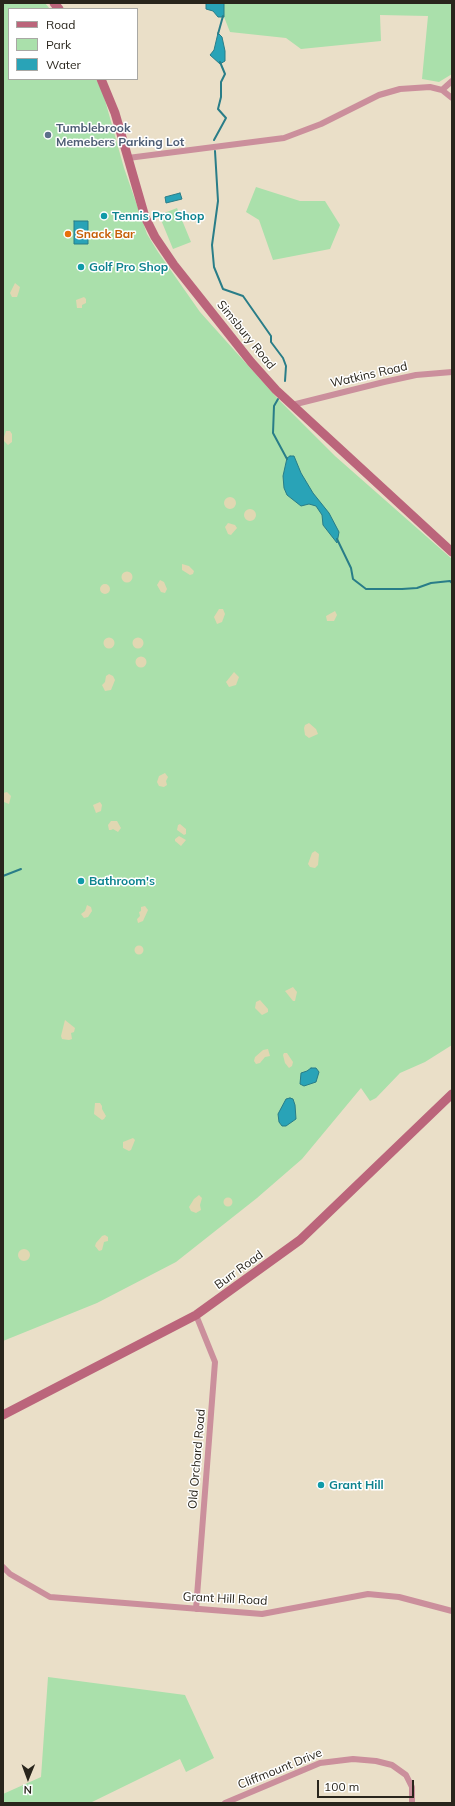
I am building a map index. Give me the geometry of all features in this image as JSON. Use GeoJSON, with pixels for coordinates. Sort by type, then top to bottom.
{"type":"FeatureCollection","features":[{"type":"Feature","properties":{"kind":"main road","name":"Simsbury Road"},"geometry":{"type":"LineString","coordinates":[[101,80],[112,106],[145,216],[164,251],[251,362],[292,405],[452,552]]}},
{"type":"Feature","properties":{"kind":"main road","name":"Burr Road"},"geometry":{"type":"LineString","coordinates":[[3,1414],[196,1315],[300,1240],[452,1094]]}},
{"type":"Feature","properties":{"kind":"street"},"geometry":{"type":"LineString","coordinates":[[442,90],[452,81]]}},
{"type":"Feature","properties":{"kind":"street"},"geometry":{"type":"LineString","coordinates":[[128,158],[284,138],[321,124],[379,95],[400,89],[430,87],[442,90],[452,98]]}},
{"type":"Feature","properties":{"kind":"street","name":"Watkins Road"},"geometry":{"type":"LineString","coordinates":[[292,405],[390,380],[452,372]]}},
{"type":"Feature","properties":{"kind":"street","name":"Old Orchard Road"},"geometry":{"type":"LineString","coordinates":[[196,1315],[215,1362],[196,1609]]}},
{"type":"Feature","properties":{"kind":"street","name":"Grant Hill Road"},"geometry":{"type":"LineString","coordinates":[[3,1567],[10,1574],[50,1597],[262,1614],[368,1594],[399,1597],[452,1611]]}},
{"type":"Feature","properties":{"kind":"street","name":"Cliffmount Drive"},"geometry":{"type":"LineString","coordinates":[[225,1803],[320,1763],[353,1759],[376,1761],[392,1766],[406,1775],[412,1787],[412,1803]]}},
{"type":"Feature","properties":{"kind":"green space"},"geometry":{"type":"Polygon","coordinates":[[[3,3],[45,3],[49,8],[8,8],[8,80],[96,80],[103,93],[124,168],[147,234],[200,312],[278,399],[335,456],[452,559],[452,1045],[425,1062],[400,1073],[376,1098],[370,1101],[361,1088],[302,1159],[257,1198],[176,1262],[97,1303],[3,1341],[3,3]]]}},
{"type":"Feature","properties":{"kind":"green space"},"geometry":{"type":"Polygon","coordinates":[[[224,3],[452,3],[452,74],[439,82],[422,79],[428,16],[380,15],[381,41],[301,49],[286,38],[230,32],[224,17],[224,3]]]}},
{"type":"Feature","properties":{"kind":"green space"},"geometry":{"type":"Polygon","coordinates":[[[256,187],[300,201],[325,201],[340,225],[330,249],[273,260],[259,220],[246,212],[256,187]]]}},
{"type":"Feature","properties":{"kind":"green space"},"geometry":{"type":"Polygon","coordinates":[[[177,208],[191,242],[173,249],[159,215],[177,208]]]}},
{"type":"Feature","properties":{"kind":"green space"},"geometry":{"type":"Polygon","coordinates":[[[48,1677],[185,1695],[214,1758],[186,1772],[180,1759],[90,1803],[3,1803],[3,1794],[41,1777],[48,1677]]]}},
{"type":"Feature","properties":{"kind":"sand"},"geometry":{"type":"Polygon","coordinates":[[[15,283],[20,287],[17,297],[12,297],[10,293],[15,283]]]}},
{"type":"Feature","properties":{"kind":"sand"},"geometry":{"type":"Polygon","coordinates":[[[84,297],[86,299],[86,303],[82,305],[82,308],[77,308],[76,300],[84,297]]]}},
{"type":"Feature","properties":{"kind":"sand"},"geometry":{"type":"Polygon","coordinates":[[[6,431],[10,431],[12,434],[12,442],[8,445],[3,440],[6,431]]]}},
{"type":"Feature","properties":{"kind":"sand"},"geometry":{"type":"Polygon","coordinates":[[[228,497],[232,497],[236,503],[232,509],[228,509],[224,505],[224,501],[228,497]]]}},
{"type":"Feature","properties":{"kind":"sand"},"geometry":{"type":"Polygon","coordinates":[[[248,509],[252,509],[256,515],[252,521],[248,521],[244,517],[244,513],[248,509]]]}},
{"type":"Feature","properties":{"kind":"sand"},"geometry":{"type":"Polygon","coordinates":[[[228,523],[235,525],[237,528],[231,535],[228,534],[225,527],[228,523]]]}},
{"type":"Feature","properties":{"kind":"sand"},"geometry":{"type":"Polygon","coordinates":[[[182,564],[189,566],[194,571],[193,574],[190,575],[182,570],[182,564]]]}},
{"type":"Feature","properties":{"kind":"sand"},"geometry":{"type":"Polygon","coordinates":[[[125,572],[129,572],[131,573],[131,581],[125,582],[122,579],[122,575],[125,572]]]}},
{"type":"Feature","properties":{"kind":"sand"},"geometry":{"type":"Polygon","coordinates":[[[160,580],[164,582],[167,589],[165,593],[161,592],[157,585],[160,580]]]}},
{"type":"Feature","properties":{"kind":"sand"},"geometry":{"type":"Polygon","coordinates":[[[103,584],[107,584],[109,585],[109,593],[103,594],[100,591],[100,587],[103,584]]]}},
{"type":"Feature","properties":{"kind":"sand"},"geometry":{"type":"Polygon","coordinates":[[[219,609],[223,609],[225,614],[222,622],[217,624],[214,617],[219,609]]]}},
{"type":"Feature","properties":{"kind":"sand"},"geometry":{"type":"Polygon","coordinates":[[[335,611],[337,615],[334,621],[327,621],[326,616],[335,611]]]}},
{"type":"Feature","properties":{"kind":"sand"},"geometry":{"type":"Polygon","coordinates":[[[109,637],[113,639],[115,643],[113,647],[109,649],[105,647],[103,643],[105,639],[109,637]]]}},
{"type":"Feature","properties":{"kind":"sand"},"geometry":{"type":"Polygon","coordinates":[[[138,637],[142,639],[144,643],[142,647],[138,649],[134,647],[132,643],[134,639],[138,637]]]}},
{"type":"Feature","properties":{"kind":"sand"},"geometry":{"type":"Polygon","coordinates":[[[139,657],[143,657],[145,658],[145,666],[139,667],[136,664],[136,660],[139,657]]]}},
{"type":"Feature","properties":{"kind":"sand"},"geometry":{"type":"Polygon","coordinates":[[[234,672],[239,677],[236,685],[229,687],[226,682],[234,672]]]}},
{"type":"Feature","properties":{"kind":"sand"},"geometry":{"type":"Polygon","coordinates":[[[109,674],[113,676],[115,680],[111,690],[105,691],[102,685],[105,682],[106,676],[109,674]]]}},
{"type":"Feature","properties":{"kind":"sand"},"geometry":{"type":"Polygon","coordinates":[[[309,723],[316,729],[318,734],[309,738],[305,735],[304,728],[305,725],[309,723]]]}},
{"type":"Feature","properties":{"kind":"sand"},"geometry":{"type":"Polygon","coordinates":[[[165,773],[168,777],[166,781],[167,785],[164,787],[159,786],[157,782],[159,776],[165,773]]]}},
{"type":"Feature","properties":{"kind":"sand"},"geometry":{"type":"Polygon","coordinates":[[[7,792],[11,796],[9,804],[4,802],[3,796],[3,793],[7,792]]]}},
{"type":"Feature","properties":{"kind":"sand"},"geometry":{"type":"Polygon","coordinates":[[[100,802],[102,805],[101,811],[96,813],[93,805],[100,802]]]}},
{"type":"Feature","properties":{"kind":"sand"},"geometry":{"type":"Polygon","coordinates":[[[111,821],[117,821],[121,828],[118,832],[113,829],[109,830],[108,825],[111,821]]]}},
{"type":"Feature","properties":{"kind":"sand"},"geometry":{"type":"Polygon","coordinates":[[[180,824],[186,829],[186,834],[184,835],[177,830],[178,825],[180,824]]]}},
{"type":"Feature","properties":{"kind":"sand"},"geometry":{"type":"Polygon","coordinates":[[[179,836],[186,840],[181,846],[175,841],[175,839],[179,836]]]}},
{"type":"Feature","properties":{"kind":"sand"},"geometry":{"type":"Polygon","coordinates":[[[315,851],[319,854],[318,865],[315,868],[310,867],[308,864],[312,853],[315,851]]]}},
{"type":"Feature","properties":{"kind":"sand"},"geometry":{"type":"Polygon","coordinates":[[[87,905],[91,907],[92,911],[88,917],[84,918],[81,914],[85,911],[87,905]]]}},
{"type":"Feature","properties":{"kind":"sand"},"geometry":{"type":"Polygon","coordinates":[[[145,906],[148,910],[143,921],[138,923],[137,919],[140,916],[139,912],[141,911],[141,907],[145,906]]]}},
{"type":"Feature","properties":{"kind":"sand"},"geometry":{"type":"Polygon","coordinates":[[[139,945],[144,950],[139,955],[134,950],[139,945]]]}},
{"type":"Feature","properties":{"kind":"sand"},"geometry":{"type":"Polygon","coordinates":[[[293,987],[297,992],[295,1001],[293,1001],[285,991],[293,987]]]}},
{"type":"Feature","properties":{"kind":"sand"},"geometry":{"type":"Polygon","coordinates":[[[260,1000],[268,1009],[268,1012],[262,1015],[255,1008],[256,1002],[260,1000]]]}},
{"type":"Feature","properties":{"kind":"sand"},"geometry":{"type":"Polygon","coordinates":[[[65,1020],[75,1028],[74,1032],[71,1033],[72,1039],[69,1040],[62,1039],[61,1036],[65,1020]]]}},
{"type":"Feature","properties":{"kind":"sand"},"geometry":{"type":"Polygon","coordinates":[[[268,1049],[270,1056],[265,1057],[260,1063],[256,1064],[254,1061],[255,1057],[263,1050],[268,1049]]]}},
{"type":"Feature","properties":{"kind":"sand"},"geometry":{"type":"Polygon","coordinates":[[[284,1053],[287,1053],[293,1062],[292,1066],[289,1068],[285,1063],[284,1053]]]}},
{"type":"Feature","properties":{"kind":"sand"},"geometry":{"type":"Polygon","coordinates":[[[95,1103],[100,1103],[102,1106],[106,1116],[102,1120],[94,1114],[95,1103]]]}},
{"type":"Feature","properties":{"kind":"sand"},"geometry":{"type":"Polygon","coordinates":[[[133,1138],[135,1140],[131,1150],[129,1151],[123,1148],[123,1142],[133,1138]]]}},
{"type":"Feature","properties":{"kind":"sand"},"geometry":{"type":"Polygon","coordinates":[[[199,1195],[202,1198],[200,1205],[201,1210],[196,1213],[191,1211],[189,1207],[194,1199],[199,1195]]]}},
{"type":"Feature","properties":{"kind":"sand"},"geometry":{"type":"Polygon","coordinates":[[[228,1197],[233,1202],[228,1207],[223,1202],[228,1197]]]}},
{"type":"Feature","properties":{"kind":"sand"},"geometry":{"type":"Polygon","coordinates":[[[105,1235],[108,1237],[108,1241],[104,1242],[102,1250],[99,1251],[95,1246],[96,1243],[102,1236],[105,1235]]]}},
{"type":"Feature","properties":{"kind":"sand"},"geometry":{"type":"Polygon","coordinates":[[[24,1249],[28,1251],[30,1255],[28,1259],[24,1261],[20,1259],[18,1255],[20,1251],[24,1249]]]}},
{"type":"Feature","properties":{"kind":"water"},"geometry":{"type":"Polygon","coordinates":[[[206,3],[224,3],[224,17],[218,17],[213,11],[206,9],[206,3]]]}},
{"type":"Feature","properties":{"kind":"water"},"geometry":{"type":"Polygon","coordinates":[[[218,33],[222,37],[225,51],[225,61],[220,64],[210,55],[214,50],[218,33]]]}},
{"type":"Feature","properties":{"kind":"water"},"geometry":{"type":"Polygon","coordinates":[[[180,193],[182,199],[166,203],[165,197],[180,193]]]}},
{"type":"Feature","properties":{"kind":"water"},"geometry":{"type":"Polygon","coordinates":[[[74,221],[88,221],[88,244],[74,244],[74,221]]]}},
{"type":"Feature","properties":{"kind":"water"},"geometry":{"type":"Polygon","coordinates":[[[294,456],[301,473],[313,493],[329,513],[339,532],[337,543],[323,525],[322,515],[316,506],[309,504],[301,506],[287,495],[284,488],[283,476],[287,458],[294,456]]]}},
{"type":"Feature","properties":{"kind":"water"},"geometry":{"type":"Polygon","coordinates":[[[311,1068],[316,1068],[319,1072],[316,1082],[304,1086],[300,1084],[301,1073],[311,1068]]]}},
{"type":"Feature","properties":{"kind":"water"},"geometry":{"type":"Polygon","coordinates":[[[286,1099],[293,1099],[295,1105],[296,1119],[286,1126],[282,1126],[279,1122],[278,1114],[286,1099]]]}},
{"type":"Feature","properties":{"kind":"waterway"},"geometry":{"type":"LineString","coordinates":[[218,34],[223,16]]}},
{"type":"Feature","properties":{"kind":"waterway"},"geometry":{"type":"LineString","coordinates":[[214,140],[226,118],[218,109],[221,97],[221,82],[225,74],[220,62]]}},
{"type":"Feature","properties":{"kind":"waterway"},"geometry":{"type":"LineString","coordinates":[[215,151],[218,201],[212,245],[214,267],[223,289],[243,296],[271,336],[271,342],[283,358],[286,366],[285,381]]}},
{"type":"Feature","properties":{"kind":"waterway"},"geometry":{"type":"LineString","coordinates":[[278,399],[274,406],[273,433],[287,459]]}},
{"type":"Feature","properties":{"kind":"waterway"},"geometry":{"type":"LineString","coordinates":[[337,539],[351,568],[353,579],[366,589],[417,588],[431,583],[450,581],[452,583]]}},
{"type":"Feature","properties":{"kind":"waterway"},"geometry":{"type":"LineString","coordinates":[[3,876],[21,869]]}},
{"type":"Feature","properties":{"kind":"place","name":"Tumblebrook Memebers Parking Lot"},"geometry":{"type":"Point","coordinates":[48,135]}},
{"type":"Feature","properties":{"kind":"place","name":"Tennis Pro Shop"},"geometry":{"type":"Point","coordinates":[104,216]}},
{"type":"Feature","properties":{"kind":"place","name":"Snack Bar"},"geometry":{"type":"Point","coordinates":[68,234]}},
{"type":"Feature","properties":{"kind":"place","name":"Golf Pro Shop"},"geometry":{"type":"Point","coordinates":[81,267]}},
{"type":"Feature","properties":{"kind":"place","name":"Bathroom's"},"geometry":{"type":"Point","coordinates":[81,881]}},
{"type":"Feature","properties":{"kind":"place","name":"Grant Hill"},"geometry":{"type":"Point","coordinates":[321,1485]}}]}
